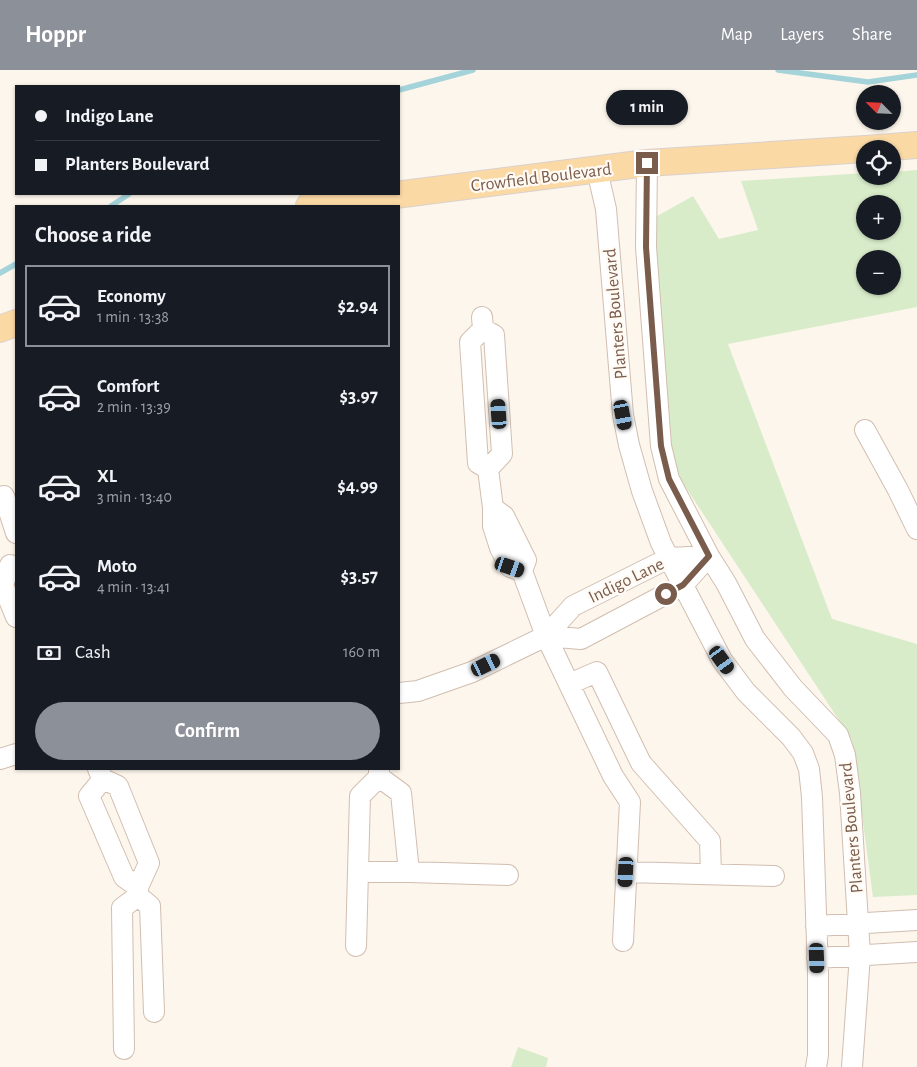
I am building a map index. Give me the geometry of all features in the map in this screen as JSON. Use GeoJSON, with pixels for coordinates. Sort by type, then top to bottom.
{"type":"FeatureCollection","features":[{"type":"Feature","properties":{"kind":"main road","name":"Crowfield Boulevard"},"geometry":{"type":"LineString","coordinates":[[901,147],[917,146]]}},
{"type":"Feature","properties":{"kind":"main road","name":"Crowfield Boulevard"},"geometry":{"type":"LineString","coordinates":[[400,195],[647,163],[856,150]]}},
{"type":"Feature","properties":{"kind":"main road","name":"Crowfield Boulevard"},"geometry":{"type":"LineString","coordinates":[[316,205],[396,195]]}},
{"type":"Feature","properties":{"kind":"main road"},"geometry":{"type":"LineString","coordinates":[[0,329],[15,324]]}},
{"type":"Feature","properties":{"kind":"street","name":"Planters Boulevard"},"geometry":{"type":"LineString","coordinates":[[647,163],[646,247],[661,446],[669,479],[755,639],[793,688],[838,735],[845,755],[850,793],[860,955],[852,1067]]}},
{"type":"Feature","properties":{"kind":"street","name":"Planters Boulevard"},"geometry":{"type":"LineString","coordinates":[[597,170],[606,209],[623,415],[642,491],[661,543],[722,660],[746,692],[791,737],[803,754],[808,769],[812,797],[817,958],[818,1055],[816,1067]]}},
{"type":"Feature","properties":{"kind":"street"},"geometry":{"type":"LineString","coordinates":[[483,323],[494,335],[502,454],[488,469],[493,508],[504,516],[526,560],[522,572],[546,636],[613,776],[630,802]]}},
{"type":"Feature","properties":{"kind":"street"},"geometry":{"type":"LineString","coordinates":[[865,430],[917,529]]}},
{"type":"Feature","properties":{"kind":"street"},"geometry":{"type":"LineString","coordinates":[[4,496],[15,530]]}},
{"type":"Feature","properties":{"kind":"street","name":"Indigo Lane"},"geometry":{"type":"LineString","coordinates":[[400,693],[418,691],[472,672],[546,636],[572,606],[669,558],[709,556]]}},
{"type":"Feature","properties":{"kind":"street","name":"Indigo Lane"},"geometry":{"type":"LineString","coordinates":[[546,636],[581,640],[683,585],[709,556]]}},
{"type":"Feature","properties":{"kind":"street"},"geometry":{"type":"LineString","coordinates":[[14,561],[3,585],[15,615]]}},
{"type":"Feature","properties":{"kind":"street"},"geometry":{"type":"LineString","coordinates":[[569,684],[597,672],[641,764],[710,841],[711,874]]}},
{"type":"Feature","properties":{"kind":"street"},"geometry":{"type":"LineString","coordinates":[[0,759],[15,754]]}},
{"type":"Feature","properties":{"kind":"street"},"geometry":{"type":"LineString","coordinates":[[623,941],[630,802],[641,764]]}},
{"type":"Feature","properties":{"kind":"street"},"geometry":{"type":"LineString","coordinates":[[356,946],[360,796],[379,773],[401,793],[409,872]]}},
{"type":"Feature","properties":{"kind":"street"},"geometry":{"type":"LineString","coordinates":[[124,1049],[122,908],[138,892],[148,863],[118,786],[101,774],[90,796],[124,877],[138,892],[150,906],[154,1012]]}},
{"type":"Feature","properties":{"kind":"street"},"geometry":{"type":"LineString","coordinates":[[358,872],[508,875]]}},
{"type":"Feature","properties":{"kind":"street"},"geometry":{"type":"LineString","coordinates":[[626,872],[774,876]]}},
{"type":"Feature","properties":{"kind":"street"},"geometry":{"type":"LineString","coordinates":[[816,926],[917,920]]}},
{"type":"Feature","properties":{"kind":"street"},"geometry":{"type":"LineString","coordinates":[[817,958],[917,952]]}},
{"type":"Feature","properties":{"kind":"green space"},"geometry":{"type":"Polygon","coordinates":[[[917,170],[917,307],[728,344],[832,619],[917,644],[917,895],[873,897],[852,740],[671,465],[650,220],[693,196],[719,239],[758,230],[741,181],[856,174],[856,185],[901,185],[901,171],[917,170]]]}},
{"type":"Feature","properties":{"kind":"green space"},"geometry":{"type":"Polygon","coordinates":[[[518,1047],[548,1058],[546,1067],[511,1067],[518,1047]]]}},
{"type":"Feature","properties":{"kind":"waterway"},"geometry":{"type":"LineString","coordinates":[[400,90],[473,70]]}},
{"type":"Feature","properties":{"kind":"waterway"},"geometry":{"type":"LineString","coordinates":[[778,70],[868,82],[917,75]]}},
{"type":"Feature","properties":{"kind":"waterway"},"geometry":{"type":"LineString","coordinates":[[112,205],[128,195]]}},
{"type":"Feature","properties":{"kind":"waterway"},"geometry":{"type":"LineString","coordinates":[[0,273],[15,265]]}},
{"type":"Feature","properties":{"kind":"route"},"geometry":{"type":"LineString","coordinates":[[647,163],[646,247],[661,446],[669,479],[709,556],[683,585],[666,594]]}}]}
